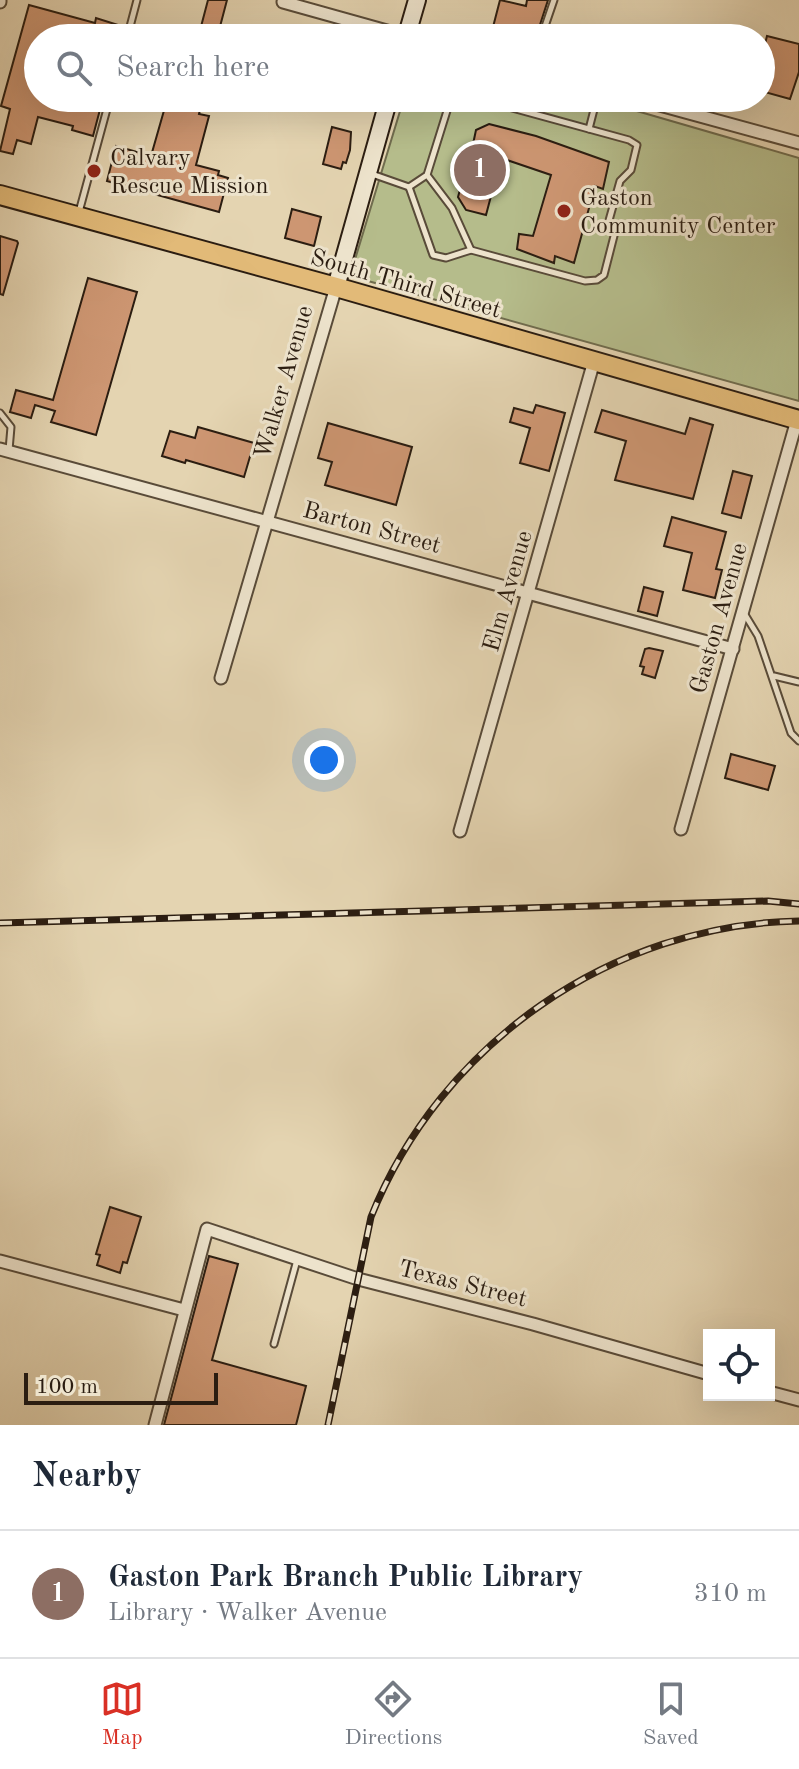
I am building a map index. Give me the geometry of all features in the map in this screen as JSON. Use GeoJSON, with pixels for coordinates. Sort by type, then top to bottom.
{"type":"FeatureCollection","features":[{"type":"Feature","properties":{"kind":"main road","name":"South Third Street"},"geometry":{"type":"LineString","coordinates":[[0,195],[336,287],[798,420]]}},
{"type":"Feature","properties":{"kind":"street"},"geometry":{"type":"LineString","coordinates":[[411,24],[417,0]]}},
{"type":"Feature","properties":{"kind":"street"},"geometry":{"type":"LineString","coordinates":[[283,2],[359,24]]}},
{"type":"Feature","properties":{"kind":"street","name":"Walker Avenue"},"geometry":{"type":"LineString","coordinates":[[221,678],[385,112]]}},
{"type":"Feature","properties":{"kind":"street"},"geometry":{"type":"LineString","coordinates":[[686,112],[799,142]]}},
{"type":"Feature","properties":{"kind":"street","name":"Elm Avenue"},"geometry":{"type":"LineString","coordinates":[[460,831],[594,361]]}},
{"type":"Feature","properties":{"kind":"street","name":"Gaston Avenue"},"geometry":{"type":"LineString","coordinates":[[681,829],[798,420]]}},
{"type":"Feature","properties":{"kind":"street","name":"Barton Street"},"geometry":{"type":"LineString","coordinates":[[4,450],[733,649]]}},
{"type":"Feature","properties":{"kind":"street","name":"Texas Street"},"geometry":{"type":"LineString","coordinates":[[184,1310],[207,1229],[358,1279],[703,1372]]}},
{"type":"Feature","properties":{"kind":"street"},"geometry":{"type":"LineString","coordinates":[[0,1261],[184,1310],[155,1425]]}},
{"type":"Feature","properties":{"kind":"street"},"geometry":{"type":"LineString","coordinates":[[775,1394],[799,1400]]}},
{"type":"Feature","properties":{"kind":"lane"},"geometry":{"type":"LineString","coordinates":[[131,24],[137,0]]}},
{"type":"Feature","properties":{"kind":"lane"},"geometry":{"type":"LineString","coordinates":[[546,24],[554,0]]}},
{"type":"Feature","properties":{"kind":"lane"},"geometry":{"type":"LineString","coordinates":[[78,216],[106,112]]}},
{"type":"Feature","properties":{"kind":"lane"},"geometry":{"type":"LineString","coordinates":[[409,187],[427,175],[447,112]]}},
{"type":"Feature","properties":{"kind":"lane"},"geometry":{"type":"LineString","coordinates":[[409,187],[433,255],[446,258],[471,250],[585,281],[597,280],[604,275],[615,232],[608,224],[620,181],[631,170],[637,145],[629,140],[527,112]]}},
{"type":"Feature","properties":{"kind":"lane"},"geometry":{"type":"LineString","coordinates":[[589,129],[593,112]]}},
{"type":"Feature","properties":{"kind":"lane"},"geometry":{"type":"LineString","coordinates":[[368,173],[409,187]]}},
{"type":"Feature","properties":{"kind":"lane"},"geometry":{"type":"LineString","coordinates":[[427,175],[452,208],[471,250]]}},
{"type":"Feature","properties":{"kind":"lane"},"geometry":{"type":"LineString","coordinates":[[0,413],[11,427],[4,450]]}},
{"type":"Feature","properties":{"kind":"lane"},"geometry":{"type":"LineString","coordinates":[[743,612],[758,636],[791,733],[799,741]]}},
{"type":"Feature","properties":{"kind":"lane"},"geometry":{"type":"LineString","coordinates":[[773,676],[799,682]]}},
{"type":"Feature","properties":{"kind":"lane"},"geometry":{"type":"LineString","coordinates":[[274,1344],[297,1259]]}},
{"type":"Feature","properties":{"kind":"green space"},"geometry":{"type":"Polygon","coordinates":[[[400,112],[640,112],[799,158],[799,401],[350,276],[400,112]]]}},
{"type":"Feature","properties":{"kind":"building"},"geometry":{"type":"Polygon","coordinates":[[[208,0],[227,0],[221,24],[202,24],[208,0]]]}},
{"type":"Feature","properties":{"kind":"building"},"geometry":{"type":"Polygon","coordinates":[[[500,0],[526,6],[527,0],[548,0],[540,24],[494,24],[500,0]]]}},
{"type":"Feature","properties":{"kind":"building"},"geometry":{"type":"Polygon","coordinates":[[[29,5],[95,23],[96,18],[115,24],[24,24],[24,112],[99,112],[93,136],[72,130],[73,126],[38,117],[31,144],[17,140],[13,154],[0,151],[10,109],[1,106],[29,5]]]}},
{"type":"Feature","properties":{"kind":"building"},"geometry":{"type":"Polygon","coordinates":[[[775,38],[799,44],[799,72],[790,99],[775,95],[775,38]]]}},
{"type":"Feature","properties":{"kind":"building"},"geometry":{"type":"Polygon","coordinates":[[[164,112],[200,112],[209,116],[196,165],[219,171],[218,175],[228,178],[219,212],[107,181],[116,146],[151,156],[164,112]]]}},
{"type":"Feature","properties":{"kind":"building","name":"Gaston Community Center"},"geometry":{"type":"Polygon","coordinates":[[[489,124],[536,136],[609,162],[603,189],[595,186],[574,263],[555,256],[554,263],[517,249],[519,234],[533,236],[551,175],[501,158],[486,215],[466,210],[458,197],[467,148],[472,149],[476,130],[489,124]]]}},
{"type":"Feature","properties":{"kind":"building"},"geometry":{"type":"Polygon","coordinates":[[[332,127],[351,132],[350,150],[341,169],[323,164],[332,127]]]}},
{"type":"Feature","properties":{"kind":"building"},"geometry":{"type":"Polygon","coordinates":[[[292,209],[321,217],[314,246],[285,238],[292,209]]]}},
{"type":"Feature","properties":{"kind":"building"},"geometry":{"type":"Polygon","coordinates":[[[0,236],[18,243],[3,295],[0,294],[0,236]]]}},
{"type":"Feature","properties":{"kind":"building"},"geometry":{"type":"Polygon","coordinates":[[[88,278],[137,292],[96,435],[51,422],[55,411],[35,405],[31,418],[10,412],[16,390],[53,400],[88,278]]]}},
{"type":"Feature","properties":{"kind":"building"},"geometry":{"type":"Polygon","coordinates":[[[536,405],[565,413],[549,471],[520,463],[530,428],[510,422],[514,408],[533,413],[536,405]]]}},
{"type":"Feature","properties":{"kind":"building"},"geometry":{"type":"Polygon","coordinates":[[[602,410],[685,434],[690,418],[713,425],[693,499],[615,480],[626,441],[595,432],[602,410]]]}},
{"type":"Feature","properties":{"kind":"building"},"geometry":{"type":"Polygon","coordinates":[[[328,423],[412,447],[396,505],[325,485],[332,462],[318,458],[328,423]]]}},
{"type":"Feature","properties":{"kind":"building"},"geometry":{"type":"Polygon","coordinates":[[[198,427],[254,443],[244,477],[162,456],[170,431],[195,438],[198,427]]]}},
{"type":"Feature","properties":{"kind":"building"},"geometry":{"type":"Polygon","coordinates":[[[733,471],[752,476],[741,518],[722,513],[733,471]]]}},
{"type":"Feature","properties":{"kind":"building"},"geometry":{"type":"Polygon","coordinates":[[[672,517],[726,532],[716,569],[722,570],[715,598],[683,590],[692,553],[664,546],[672,517]]]}},
{"type":"Feature","properties":{"kind":"building"},"geometry":{"type":"Polygon","coordinates":[[[644,587],[663,592],[657,616],[638,611],[644,587]]]}},
{"type":"Feature","properties":{"kind":"building"},"geometry":{"type":"Polygon","coordinates":[[[645,649],[663,651],[655,678],[642,674],[644,667],[640,666],[645,649]]]}},
{"type":"Feature","properties":{"kind":"building"},"geometry":{"type":"Polygon","coordinates":[[[731,754],[775,766],[768,790],[725,778],[731,754]]]}},
{"type":"Feature","properties":{"kind":"building"},"geometry":{"type":"Polygon","coordinates":[[[110,1207],[141,1217],[127,1263],[123,1262],[120,1273],[97,1265],[100,1255],[96,1254],[110,1207]]]}},
{"type":"Feature","properties":{"kind":"building"},"geometry":{"type":"Polygon","coordinates":[[[209,1256],[238,1264],[212,1360],[306,1386],[296,1425],[164,1425],[209,1256]]]}},
{"type":"Feature","properties":{"kind":"railway"},"geometry":{"type":"LineString","coordinates":[[0,923],[768,901],[799,904]]}},
{"type":"Feature","properties":{"kind":"railway"},"geometry":{"type":"LineString","coordinates":[[328,1425],[371,1217],[402,1155],[441,1098],[487,1048],[541,1005],[600,970],[663,944],[730,927],[799,921]]}},
{"type":"Feature","properties":{"kind":"place","name":"Gaston Park Branch Public Library"},"geometry":{"type":"Point","coordinates":[480,170]}},
{"type":"Feature","properties":{"kind":"place","name":"Calvary Rescue Mission"},"geometry":{"type":"Point","coordinates":[94,171]}},
{"type":"Feature","properties":{"kind":"place","name":"Gaston Community Center"},"geometry":{"type":"Point","coordinates":[564,211]}}]}
